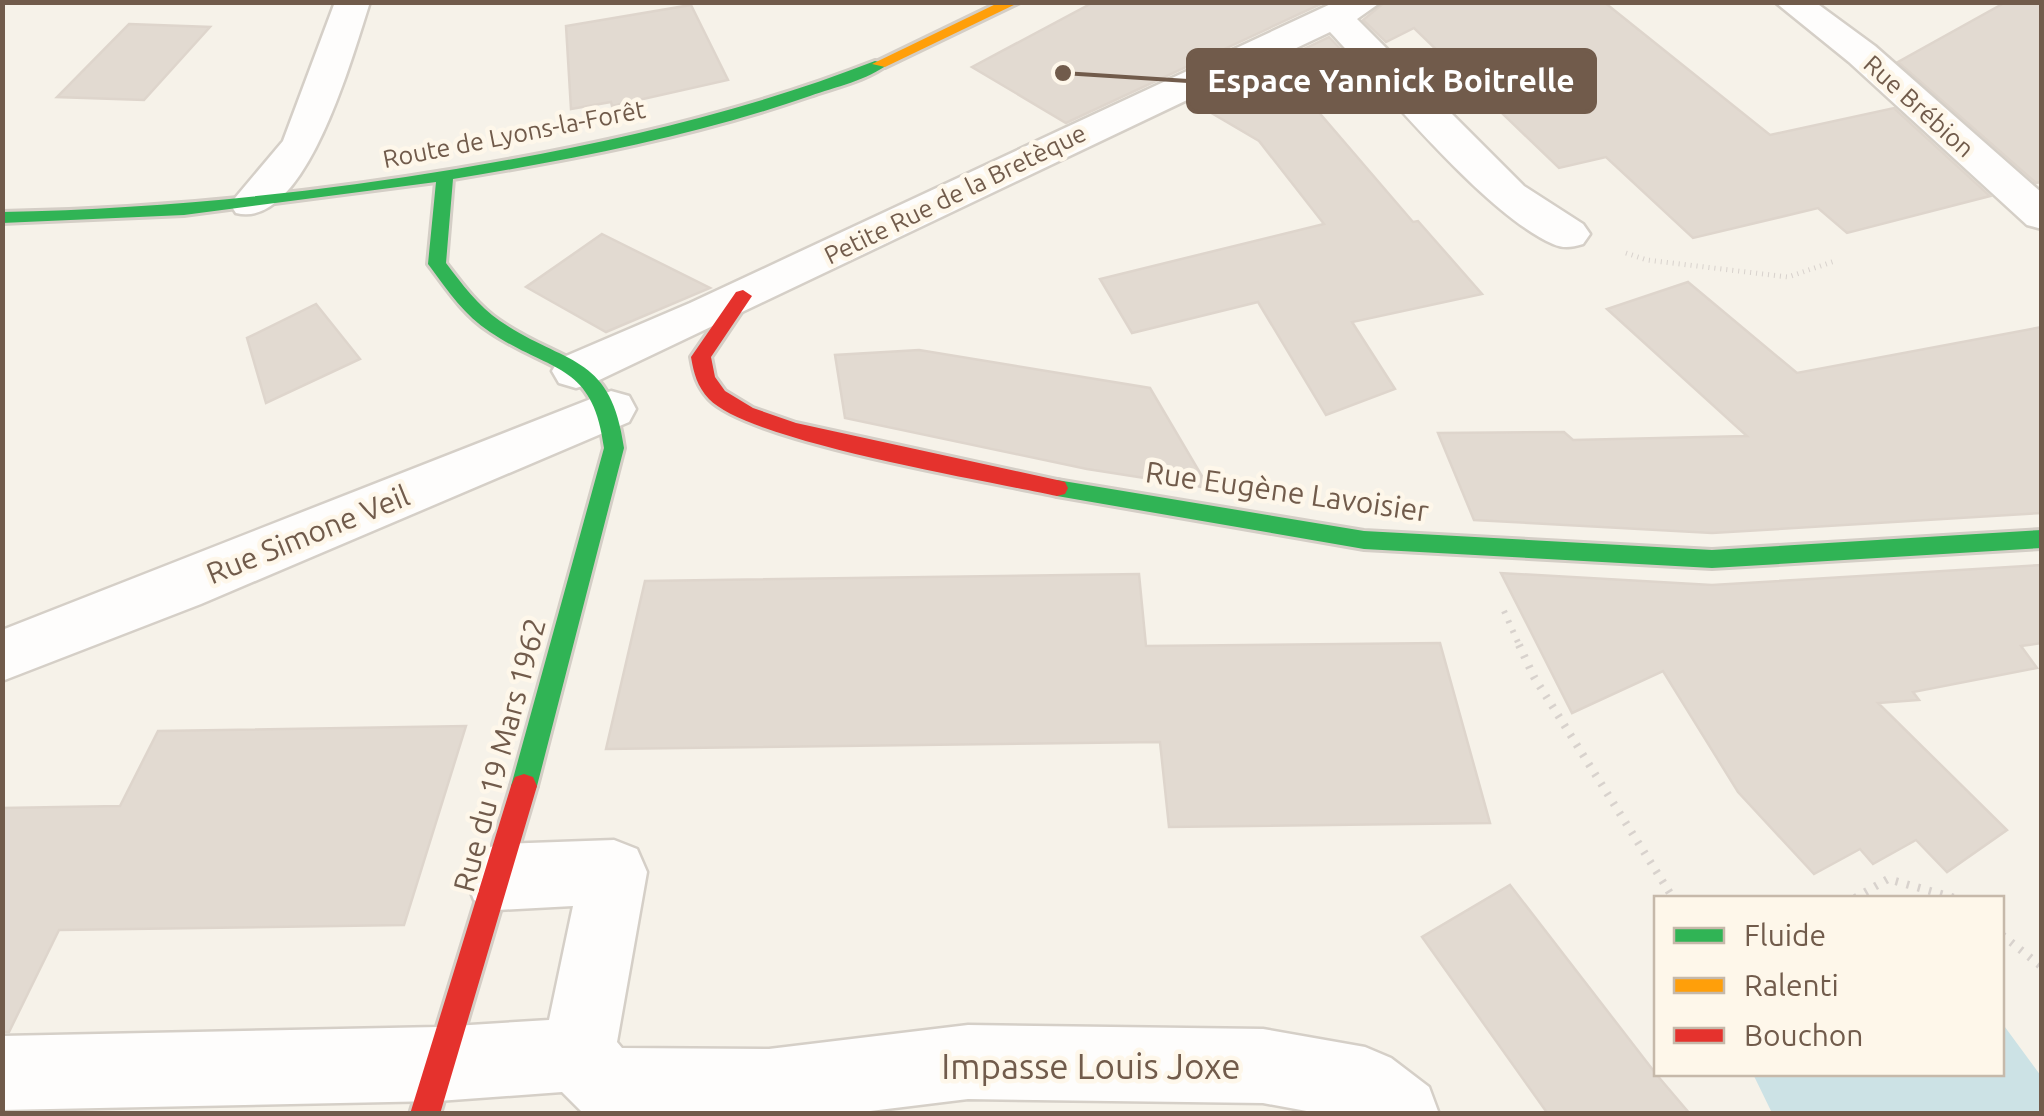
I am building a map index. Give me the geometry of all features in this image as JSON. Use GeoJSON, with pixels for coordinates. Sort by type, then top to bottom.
{"type":"FeatureCollection","features":[{"type":"Feature","properties":{"kind":"street"},"geometry":{"type":"LineString","coordinates":[[251,204],[302,144],[353,2]]}},
{"type":"Feature","properties":{"kind":"street","name":"Route de Lyons-la-Forêt"},"geometry":{"type":"LineString","coordinates":[[2,218],[102,220],[251,204],[444,176],[652,138],[762,108],[886,66],[1012,2]]}},
{"type":"Feature","properties":{"kind":"street","name":"Rue Brébion"},"geometry":{"type":"LineString","coordinates":[[1792,2],[1862,54],[2042,216]]}},
{"type":"Feature","properties":{"kind":"street","name":"Petite Rue de la Bretèque"},"geometry":{"type":"LineString","coordinates":[[594,390],[743,296],[1349,9],[1510,195],[1568,234]]}},
{"type":"Feature","properties":{"kind":"street"},"geometry":{"type":"LineString","coordinates":[[444,176],[437,264],[474,310],[594,390]]}},
{"type":"Feature","properties":{"kind":"street","name":"Rue Eugène Lavoisier"},"geometry":{"type":"LineString","coordinates":[[743,296],[704,346],[701,369],[710,388],[727,403],[793,430],[990,478],[1364,540],[1712,559],[2042,538]]}},
{"type":"Feature","properties":{"kind":"street","name":"Rue Simone Veil"},"geometry":{"type":"LineString","coordinates":[[2,656],[181,588],[594,390]]}},
{"type":"Feature","properties":{"kind":"street","name":"Rue du 19 Mars 1962"},"geometry":{"type":"LineString","coordinates":[[432,1089],[498,877],[614,448],[594,390]]}},
{"type":"Feature","properties":{"kind":"street"},"geometry":{"type":"LineString","coordinates":[[2,1073],[432,1089],[578,1054],[614,872],[498,877]]}},
{"type":"Feature","properties":{"kind":"street","name":"Impasse Louis Joxe"},"geometry":{"type":"LineString","coordinates":[[578,1054],[605,1084],[767,1100],[968,1062],[1263,1066],[1365,1084],[1402,1114]]}},
{"type":"Feature","properties":{"kind":"path"},"geometry":{"type":"LineString","coordinates":[[1568,234],[1647,260],[1788,277],[1834,261]]}},
{"type":"Feature","properties":{"kind":"path"},"geometry":{"type":"LineString","coordinates":[[1474,546],[1534,677],[1673,896]]}},
{"type":"Feature","properties":{"kind":"path"},"geometry":{"type":"LineString","coordinates":[[1858,896],[1888,879],[1948,896]]}},
{"type":"Feature","properties":{"kind":"path"},"geometry":{"type":"LineString","coordinates":[[2004,938],[2042,967]]}},
{"type":"Feature","properties":{"kind":"shaded area"},"geometry":{"type":"Polygon","coordinates":[[[2004,1026],[2041,1076],[2041,1113],[1772,1113],[1754,1076],[2004,1076],[2004,1026]]]}},
{"type":"Feature","properties":{"kind":"building"},"geometry":{"type":"Polygon","coordinates":[[[1094,2],[1325,2],[1066,123],[972,67],[1094,2]]]}},
{"type":"Feature","properties":{"kind":"building"},"geometry":{"type":"Polygon","coordinates":[[[1385,2],[1604,2],[1770,135],[1894,108],[1990,196],[1847,233],[1818,208],[1693,238],[1606,157],[1559,168],[1414,28],[1386,42],[1363,20],[1385,2]]]}},
{"type":"Feature","properties":{"kind":"building"},"geometry":{"type":"Polygon","coordinates":[[[2006,2],[2042,2],[2042,182],[2036,183],[1898,62],[2006,2]]]}},
{"type":"Feature","properties":{"kind":"building"},"geometry":{"type":"Polygon","coordinates":[[[691,5],[728,80],[612,106],[611,102],[571,109],[566,26],[691,5]]]}},
{"type":"Feature","properties":{"kind":"building"},"geometry":{"type":"Polygon","coordinates":[[[129,24],[210,27],[144,100],[57,97],[129,24]]]}},
{"type":"Feature","properties":{"kind":"building"},"geometry":{"type":"Polygon","coordinates":[[[1329,37],[1351,60],[1298,88],[1413,222],[1418,221],[1482,294],[1352,322],[1395,389],[1326,415],[1258,302],[1132,333],[1100,279],[1324,224],[1259,141],[1193,102],[1329,37]]]}},
{"type":"Feature","properties":{"kind":"building"},"geometry":{"type":"Polygon","coordinates":[[[602,234],[710,288],[606,332],[526,287],[602,234]]]}},
{"type":"Feature","properties":{"kind":"building"},"geometry":{"type":"Polygon","coordinates":[[[1688,282],[1797,373],[2042,327],[2042,513],[1712,533],[1474,520],[1438,433],[1564,432],[1573,440],[1747,436],[1607,309],[1688,282]]]}},
{"type":"Feature","properties":{"kind":"building"},"geometry":{"type":"Polygon","coordinates":[[[316,304],[360,359],[266,403],[247,338],[316,304]]]}},
{"type":"Feature","properties":{"kind":"building"},"geometry":{"type":"Polygon","coordinates":[[[919,350],[1150,388],[1209,488],[1087,469],[845,418],[835,355],[919,350]]]}},
{"type":"Feature","properties":{"kind":"building"},"geometry":{"type":"Polygon","coordinates":[[[2042,565],[2042,643],[2021,646],[2037,668],[1913,692],[1919,700],[1878,703],[2007,830],[1947,872],[1916,840],[1873,864],[1860,849],[1814,874],[1738,792],[1663,671],[1572,713],[1501,573],[1712,585],[2042,565]]]}},
{"type":"Feature","properties":{"kind":"building"},"geometry":{"type":"Polygon","coordinates":[[[1139,574],[1146,646],[1440,643],[1490,823],[1169,827],[1160,742],[606,749],[645,581],[1139,574]]]}},
{"type":"Feature","properties":{"kind":"building"},"geometry":{"type":"Polygon","coordinates":[[[466,726],[404,925],[59,930],[9,1032],[2,1032],[2,808],[120,806],[158,731],[466,726]]]}},
{"type":"Feature","properties":{"kind":"building"},"geometry":{"type":"Polygon","coordinates":[[[1510,885],[1654,1076],[1690,1114],[1548,1114],[1422,937],[1510,885]]]}},
{"type":"Feature","properties":{"kind":"traffic: fast"},"geometry":{"type":"LineString","coordinates":[[2,218],[124,214],[245,204],[485,169],[685,128],[784,100],[880,64]]}},
{"type":"Feature","properties":{"kind":"traffic: fast"},"geometry":{"type":"LineString","coordinates":[[445,176],[437,264],[486,320],[590,381],[610,418],[614,448],[524,786]]}},
{"type":"Feature","properties":{"kind":"traffic: fast"},"geometry":{"type":"LineString","coordinates":[[1057,488],[1364,540],[1712,559],[2042,539]]}},
{"type":"Feature","properties":{"kind":"traffic: slow"},"geometry":{"type":"LineString","coordinates":[[880,64],[1013,2]]}},
{"type":"Feature","properties":{"kind":"traffic: jam"},"geometry":{"type":"LineString","coordinates":[[743,296],[701,357],[705,379],[718,396],[746,413],[793,430],[1057,488]]}},
{"type":"Feature","properties":{"kind":"traffic: jam"},"geometry":{"type":"LineString","coordinates":[[425,1114],[524,786]]}},
{"type":"Feature","properties":{"kind":"place","name":"Espace Yannick Boitrelle"},"geometry":{"type":"Point","coordinates":[1063,73]}}]}
